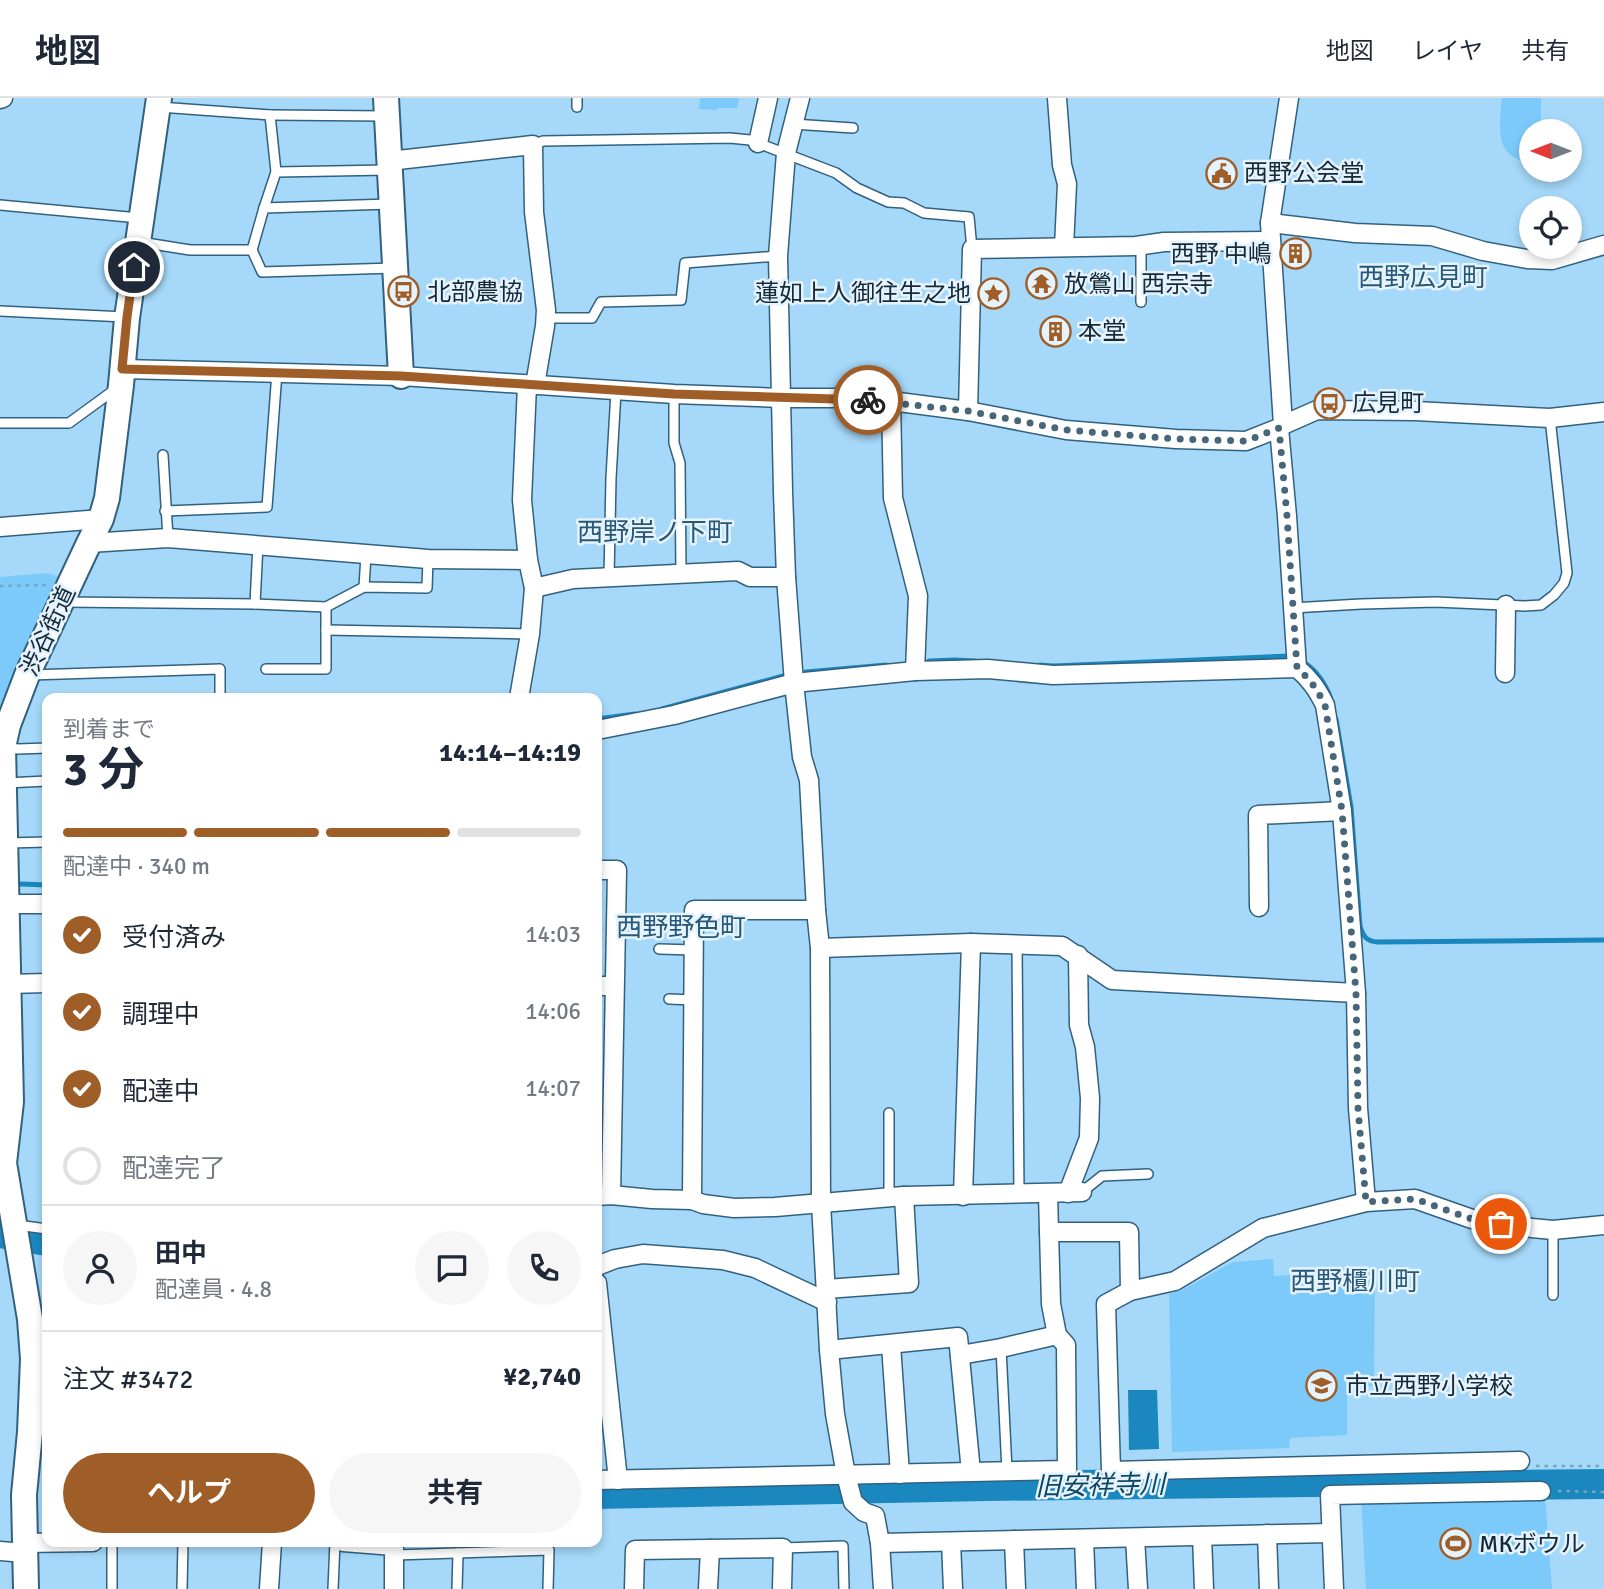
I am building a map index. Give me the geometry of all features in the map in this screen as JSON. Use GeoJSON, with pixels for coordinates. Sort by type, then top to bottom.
{"type":"FeatureCollection","features":[{"type":"Feature","properties":{"kind":"main road","name":"渋谷街道"},"geometry":{"type":"LineString","coordinates":[[26,1589],[24,1494],[33,1359],[21,1257],[2,1159],[11,1102],[2,747],[56,593],[89,542],[101,519],[107,498],[127,317],[158,103]]}},
{"type":"Feature","properties":{"kind":"main road"},"geometry":{"type":"LineString","coordinates":[[386,107],[401,376]]}},
{"type":"Feature","properties":{"kind":"street"},"geometry":{"type":"LineString","coordinates":[[758,143],[768,98]]}},
{"type":"Feature","properties":{"kind":"street"},"geometry":{"type":"LineString","coordinates":[[800,98],[786,153],[778,256],[781,398],[786,577],[802,757],[809,780],[820,948],[821,1203],[829,1350],[835,1414],[846,1475],[853,1502],[864,1512],[875,1516],[883,1589]]}},
{"type":"Feature","properties":{"kind":"street"},"geometry":{"type":"LineString","coordinates":[[1057,98],[1062,165],[1067,184],[1064,247]]}},
{"type":"Feature","properties":{"kind":"street"},"geometry":{"type":"LineString","coordinates":[[1289,98],[1270,232],[1292,608],[1297,660],[1317,688],[1325,705],[1342,811],[1356,993],[1358,1108],[1366,1202]]}},
{"type":"Feature","properties":{"kind":"street"},"geometry":{"type":"LineString","coordinates":[[390,165],[533,145],[534,212],[546,310],[531,385],[522,500],[528,560],[534,588],[530,634],[520,693]]}},
{"type":"Feature","properties":{"kind":"street"},"geometry":{"type":"LineString","coordinates":[[968,411],[972,248],[1141,245],[1270,232],[1355,233],[1432,236],[1483,251],[1527,259],[1552,260],[1604,245]]}},
{"type":"Feature","properties":{"kind":"street"},"geometry":{"type":"LineString","coordinates":[[122,377],[277,372],[401,376],[674,394],[846,398],[968,411],[1066,430],[1176,439],[1246,441],[1317,410],[1415,411],[1550,418],[1604,412]]}},
{"type":"Feature","properties":{"kind":"street"},"geometry":{"type":"LineString","coordinates":[[891,401],[893,498],[918,596],[915,671]]}},
{"type":"Feature","properties":{"kind":"street"},"geometry":{"type":"LineString","coordinates":[[0,527],[101,519]]}},
{"type":"Feature","properties":{"kind":"street"},"geometry":{"type":"LineString","coordinates":[[89,542],[168,538],[428,559],[528,560]]}},
{"type":"Feature","properties":{"kind":"street"},"geometry":{"type":"LineString","coordinates":[[534,588],[573,579],[738,571],[750,577],[786,577]]}},
{"type":"Feature","properties":{"kind":"street"},"geometry":{"type":"LineString","coordinates":[[1505,673],[1506,605]]}},
{"type":"Feature","properties":{"kind":"street"},"geometry":{"type":"LineString","coordinates":[[602,729],[674,715],[794,683],[915,671],[988,669],[1053,674],[1297,660]]}},
{"type":"Feature","properties":{"kind":"street"},"geometry":{"type":"LineString","coordinates":[[1259,907],[1258,815],[1342,811]]}},
{"type":"Feature","properties":{"kind":"street"},"geometry":{"type":"LineString","coordinates":[[602,870],[617,870],[606,986],[604,1195],[692,1200],[734,1208],[896,1197],[1075,1193],[1088,1138],[1090,1098],[1085,1047],[1079,1025],[1078,955]]}},
{"type":"Feature","properties":{"kind":"street"},"geometry":{"type":"LineString","coordinates":[[7,904],[42,904]]}},
{"type":"Feature","properties":{"kind":"street"},"geometry":{"type":"LineString","coordinates":[[692,1200],[694,910],[816,910]]}},
{"type":"Feature","properties":{"kind":"street"},"geometry":{"type":"LineString","coordinates":[[820,948],[971,943],[1062,946],[1112,981],[1356,993]]}},
{"type":"Feature","properties":{"kind":"street"},"geometry":{"type":"LineString","coordinates":[[963,1196],[971,943]]}},
{"type":"Feature","properties":{"kind":"street"},"geometry":{"type":"LineString","coordinates":[[8,984],[42,983]]}},
{"type":"Feature","properties":{"kind":"street"},"geometry":{"type":"LineString","coordinates":[[602,1480],[1067,1470],[1066,1345],[1057,1335],[1051,1304],[1048,1194]]}},
{"type":"Feature","properties":{"kind":"street"},"geometry":{"type":"LineString","coordinates":[[602,1264],[643,1254],[723,1260],[755,1268],[827,1296],[909,1283],[896,1197]]}},
{"type":"Feature","properties":{"kind":"street"},"geometry":{"type":"LineString","coordinates":[[1520,1461],[1111,1471],[1106,1304],[1130,1291],[1175,1281],[1263,1228],[1366,1202],[1415,1199],[1472,1219],[1553,1230],[1604,1225]]}},
{"type":"Feature","properties":{"kind":"street"},"geometry":{"type":"LineString","coordinates":[[1049,1232],[1129,1232],[1130,1291]]}},
{"type":"Feature","properties":{"kind":"street"},"geometry":{"type":"LineString","coordinates":[[602,1330],[618,1480]]}},
{"type":"Feature","properties":{"kind":"street"},"geometry":{"type":"LineString","coordinates":[[960,1355],[1057,1335]]}},
{"type":"Feature","properties":{"kind":"street"},"geometry":{"type":"LineString","coordinates":[[829,1350],[958,1337],[971,1472]]}},
{"type":"Feature","properties":{"kind":"street"},"geometry":{"type":"LineString","coordinates":[[891,1345],[900,1474]]}},
{"type":"Feature","properties":{"kind":"street"},"geometry":{"type":"LineString","coordinates":[[1382,1464],[1382,1494]]}},
{"type":"Feature","properties":{"kind":"street"},"geometry":{"type":"LineString","coordinates":[[1334,1589],[1330,1494],[1541,1491]]}},
{"type":"Feature","properties":{"kind":"street"},"geometry":{"type":"LineString","coordinates":[[880,1543],[1331,1532]]}},
{"type":"Feature","properties":{"kind":"street"},"geometry":{"type":"LineString","coordinates":[[1267,1534],[1269,1589]]}},
{"type":"Feature","properties":{"kind":"street"},"geometry":{"type":"LineString","coordinates":[[1202,1536],[1204,1589]]}},
{"type":"Feature","properties":{"kind":"street"},"geometry":{"type":"LineString","coordinates":[[1135,1538],[1138,1589]]}},
{"type":"Feature","properties":{"kind":"street"},"geometry":{"type":"LineString","coordinates":[[1084,1539],[1086,1589]]}},
{"type":"Feature","properties":{"kind":"street"},"geometry":{"type":"LineString","coordinates":[[1014,1540],[1016,1589]]}},
{"type":"Feature","properties":{"kind":"street"},"geometry":{"type":"LineString","coordinates":[[951,1542],[953,1589]]}},
{"type":"Feature","properties":{"kind":"street"},"geometry":{"type":"LineString","coordinates":[[0,1551],[42,1546]]}},
{"type":"Feature","properties":{"kind":"street"},"geometry":{"type":"LineString","coordinates":[[269,1589],[272,1547]]}},
{"type":"Feature","properties":{"kind":"street"},"geometry":{"type":"LineString","coordinates":[[394,1548],[394,1589]]}},
{"type":"Feature","properties":{"kind":"street"},"geometry":{"type":"LineString","coordinates":[[634,1589],[635,1550],[783,1548],[782,1589]]}},
{"type":"Feature","properties":{"kind":"street"},"geometry":{"type":"LineString","coordinates":[[708,1589],[710,1549]]}},
{"type":"Feature","properties":{"kind":"lane"},"geometry":{"type":"LineString","coordinates":[[158,103],[271,115],[386,107]]}},
{"type":"Feature","properties":{"kind":"lane"},"geometry":{"type":"LineString","coordinates":[[271,115],[276,172],[252,250],[262,272],[395,268]]}},
{"type":"Feature","properties":{"kind":"lane"},"geometry":{"type":"LineString","coordinates":[[793,124],[853,128]]}},
{"type":"Feature","properties":{"kind":"lane"},"geometry":{"type":"LineString","coordinates":[[533,145],[542,141],[750,140],[836,173],[857,188],[888,202],[904,203],[924,214],[969,217],[972,248]]}},
{"type":"Feature","properties":{"kind":"lane"},"geometry":{"type":"LineString","coordinates":[[276,172],[390,165]]}},
{"type":"Feature","properties":{"kind":"lane"},"geometry":{"type":"LineString","coordinates":[[264,208],[392,204]]}},
{"type":"Feature","properties":{"kind":"lane"},"geometry":{"type":"LineString","coordinates":[[0,205],[140,230],[190,250],[252,250]]}},
{"type":"Feature","properties":{"kind":"lane"},"geometry":{"type":"LineString","coordinates":[[1141,245],[1141,302]]}},
{"type":"Feature","properties":{"kind":"lane"},"geometry":{"type":"LineString","coordinates":[[545,318],[593,318],[601,302],[681,300],[685,263],[778,256]]}},
{"type":"Feature","properties":{"kind":"lane"},"geometry":{"type":"LineString","coordinates":[[0,311],[127,317]]}},
{"type":"Feature","properties":{"kind":"lane"},"geometry":{"type":"LineString","coordinates":[[165,511],[267,507],[277,372]]}},
{"type":"Feature","properties":{"kind":"lane"},"geometry":{"type":"LineString","coordinates":[[0,423],[69,422],[122,377]]}},
{"type":"Feature","properties":{"kind":"lane"},"geometry":{"type":"LineString","coordinates":[[609,577],[616,391]]}},
{"type":"Feature","properties":{"kind":"lane"},"geometry":{"type":"LineString","coordinates":[[674,394],[674,443],[680,463],[681,575]]}},
{"type":"Feature","properties":{"kind":"lane"},"geometry":{"type":"LineString","coordinates":[[1292,608],[1436,602],[1541,605],[1564,583],[1566,573],[1550,418]]}},
{"type":"Feature","properties":{"kind":"lane"},"geometry":{"type":"LineString","coordinates":[[163,455],[168,538]]}},
{"type":"Feature","properties":{"kind":"lane"},"geometry":{"type":"LineString","coordinates":[[255,604],[258,544]]}},
{"type":"Feature","properties":{"kind":"lane"},"geometry":{"type":"LineString","coordinates":[[364,587],[366,555]]}},
{"type":"Feature","properties":{"kind":"lane"},"geometry":{"type":"LineString","coordinates":[[56,593],[326,607],[364,587],[427,588],[428,559]]}},
{"type":"Feature","properties":{"kind":"lane"},"geometry":{"type":"LineString","coordinates":[[266,669],[326,669],[326,607]]}},
{"type":"Feature","properties":{"kind":"lane"},"geometry":{"type":"LineString","coordinates":[[326,630],[530,634]]}},
{"type":"Feature","properties":{"kind":"lane"},"geometry":{"type":"LineString","coordinates":[[27,675],[220,669],[220,693]]}},
{"type":"Feature","properties":{"kind":"lane"},"geometry":{"type":"LineString","coordinates":[[2,747],[42,748]]}},
{"type":"Feature","properties":{"kind":"lane"},"geometry":{"type":"LineString","coordinates":[[4,783],[42,781]]}},
{"type":"Feature","properties":{"kind":"lane"},"geometry":{"type":"LineString","coordinates":[[6,843],[42,842]]}},
{"type":"Feature","properties":{"kind":"lane"},"geometry":{"type":"LineString","coordinates":[[1017,944],[1019,1194]]}},
{"type":"Feature","properties":{"kind":"lane"},"geometry":{"type":"LineString","coordinates":[[659,949],[694,950]]}},
{"type":"Feature","properties":{"kind":"lane"},"geometry":{"type":"LineString","coordinates":[[669,999],[694,1000]]}},
{"type":"Feature","properties":{"kind":"lane"},"geometry":{"type":"LineString","coordinates":[[889,1113],[896,1197]]}},
{"type":"Feature","properties":{"kind":"lane"},"geometry":{"type":"LineString","coordinates":[[1075,1193],[1102,1177],[1148,1174]]}},
{"type":"Feature","properties":{"kind":"lane"},"geometry":{"type":"LineString","coordinates":[[15,1225],[42,1228]]}},
{"type":"Feature","properties":{"kind":"lane"},"geometry":{"type":"LineString","coordinates":[[1553,1230],[1553,1295]]}},
{"type":"Feature","properties":{"kind":"lane"},"geometry":{"type":"LineString","coordinates":[[1001,1348],[1007,1471]]}},
{"type":"Feature","properties":{"kind":"lane"},"geometry":{"type":"LineString","coordinates":[[783,1548],[843,1546],[844,1589]]}},
{"type":"Feature","properties":{"kind":"lane"},"geometry":{"type":"LineString","coordinates":[[111,1547],[112,1589]]}},
{"type":"Feature","properties":{"kind":"lane"},"geometry":{"type":"LineString","coordinates":[[182,1589],[183,1547]]}},
{"type":"Feature","properties":{"kind":"lane"},"geometry":{"type":"LineString","coordinates":[[333,1589],[335,1547]]}},
{"type":"Feature","properties":{"kind":"lane"},"geometry":{"type":"LineString","coordinates":[[394,1548],[458,1553],[549,1550],[548,1589]]}},
{"type":"Feature","properties":{"kind":"lane"},"geometry":{"type":"LineString","coordinates":[[457,1589],[458,1553]]}},
{"type":"Feature","properties":{"kind":"path"},"geometry":{"type":"LineString","coordinates":[[0,586],[56,593]]}},
{"type":"Feature","properties":{"kind":"path"},"geometry":{"type":"LineString","coordinates":[[1520,1461],[1530,1466],[1604,1466]]}},
{"type":"Feature","properties":{"kind":"path"},"geometry":{"type":"LineString","coordinates":[[1541,1491],[1604,1492]]}},
{"type":"Feature","properties":{"kind":"shaded area"},"geometry":{"type":"Polygon","coordinates":[[[700,98],[739,98],[737,108],[717,110],[699,109],[700,98]]]}},
{"type":"Feature","properties":{"kind":"shaded area"},"geometry":{"type":"Polygon","coordinates":[[[1502,98],[1541,98],[1541,119],[1519,119],[1519,160],[1505,148],[1500,120],[1502,98]]]}},
{"type":"Feature","properties":{"kind":"shaded area"},"geometry":{"type":"Polygon","coordinates":[[[47,573],[62,577],[19,662],[0,710],[0,577],[47,573]]]}},
{"type":"Feature","properties":{"kind":"shaded area"},"geometry":{"type":"Polygon","coordinates":[[[1273,1259],[1274,1276],[1375,1270],[1374,1386],[1347,1386],[1347,1435],[1290,1438],[1289,1448],[1172,1452],[1169,1294],[1182,1290],[1233,1262],[1273,1259]]]}},
{"type":"Feature","properties":{"kind":"shaded area"},"geometry":{"type":"Polygon","coordinates":[[[1128,1390],[1157,1390],[1159,1449],[1129,1450],[1128,1390]]]}},
{"type":"Feature","properties":{"kind":"shaded area","name":"MKボウル"},"geometry":{"type":"Polygon","coordinates":[[[1545,1496],[1552,1589],[1366,1589],[1361,1498],[1545,1496]]]}},
{"type":"Feature","properties":{"kind":"waterway"},"geometry":{"type":"LineString","coordinates":[[1040,665],[1292,657]]}},
{"type":"Feature","properties":{"kind":"waterway"},"geometry":{"type":"LineString","coordinates":[[929,661],[975,661]]}},
{"type":"Feature","properties":{"kind":"waterway"},"geometry":{"type":"LineString","coordinates":[[1301,661],[1312,668],[1321,679],[1332,703]]}},
{"type":"Feature","properties":{"kind":"waterway"},"geometry":{"type":"LineString","coordinates":[[806,672],[886,665]]}},
{"type":"Feature","properties":{"kind":"waterway"},"geometry":{"type":"LineString","coordinates":[[662,709],[783,676]]}},
{"type":"Feature","properties":{"kind":"waterway"},"geometry":{"type":"LineString","coordinates":[[602,718],[635,714]]}},
{"type":"Feature","properties":{"kind":"waterway"},"geometry":{"type":"LineString","coordinates":[[1336,719],[1351,807],[1360,926],[1368,939],[1377,942],[1604,940]]}},
{"type":"Feature","properties":{"kind":"waterway"},"geometry":{"type":"LineString","coordinates":[[21,884],[42,885]]}},
{"type":"Feature","properties":{"kind":"waterway","name":"旧安祥寺川"},"geometry":{"type":"LineString","coordinates":[[0,1233],[42,1240]]}},
{"type":"Feature","properties":{"kind":"waterway","name":"旧安祥寺川"},"geometry":{"type":"LineString","coordinates":[[602,1494],[1393,1481],[1512,1485],[1604,1484]]}},
{"type":"Feature","properties":{"kind":"way so far"},"geometry":{"type":"LineString","coordinates":[[868,400],[968,411],[1066,430],[1176,439],[1246,441],[1279,428],[1297,668],[1310,678],[1325,705],[1342,811],[1356,993],[1358,1108],[1366,1202],[1415,1199],[1472,1219],[1501,1224]]}},
{"type":"Feature","properties":{"kind":"place","name":"西野公会堂"},"geometry":{"type":"Point","coordinates":[1221,173]}},
{"type":"Feature","properties":{"kind":"place","name":"西野 中嶋"},"geometry":{"type":"Point","coordinates":[1295,254]}},
{"type":"Feature","properties":{"kind":"place","name":"放鶯山 西宗寺"},"geometry":{"type":"Point","coordinates":[1041,284]}},
{"type":"Feature","properties":{"kind":"place","name":"北部農協"},"geometry":{"type":"Point","coordinates":[404,292]}},
{"type":"Feature","properties":{"kind":"place","name":"蓮如上人御往生之地"},"geometry":{"type":"Point","coordinates":[994,293]}},
{"type":"Feature","properties":{"kind":"place","name":"本堂"},"geometry":{"type":"Point","coordinates":[1055,331]}},
{"type":"Feature","properties":{"kind":"place","name":"広見町"},"geometry":{"type":"Point","coordinates":[1329,403]}},
{"type":"Feature","properties":{"kind":"place","name":"市立西野小学校"},"geometry":{"type":"Point","coordinates":[1322,1386]}},
{"type":"Feature","properties":{"kind":"place","name":"MKボウル"},"geometry":{"type":"Point","coordinates":[1456,1544]}},
{"type":"Feature","properties":{"kind":"district","name":"西野広見町"},"geometry":{"type":"Point","coordinates":[1423,278]}},
{"type":"Feature","properties":{"kind":"district","name":"西野岸ノ下町"},"geometry":{"type":"Point","coordinates":[655,533]}},
{"type":"Feature","properties":{"kind":"district","name":"西野野色町"},"geometry":{"type":"Point","coordinates":[681,928]}},
{"type":"Feature","properties":{"kind":"district","name":"西野櫃川町"},"geometry":{"type":"Point","coordinates":[1355,1282]}},
{"type":"Feature","properties":{"kind":"route"},"geometry":{"type":"LineString","coordinates":[[134,267],[122,369],[401,376],[674,394],[868,400]]}}]}
